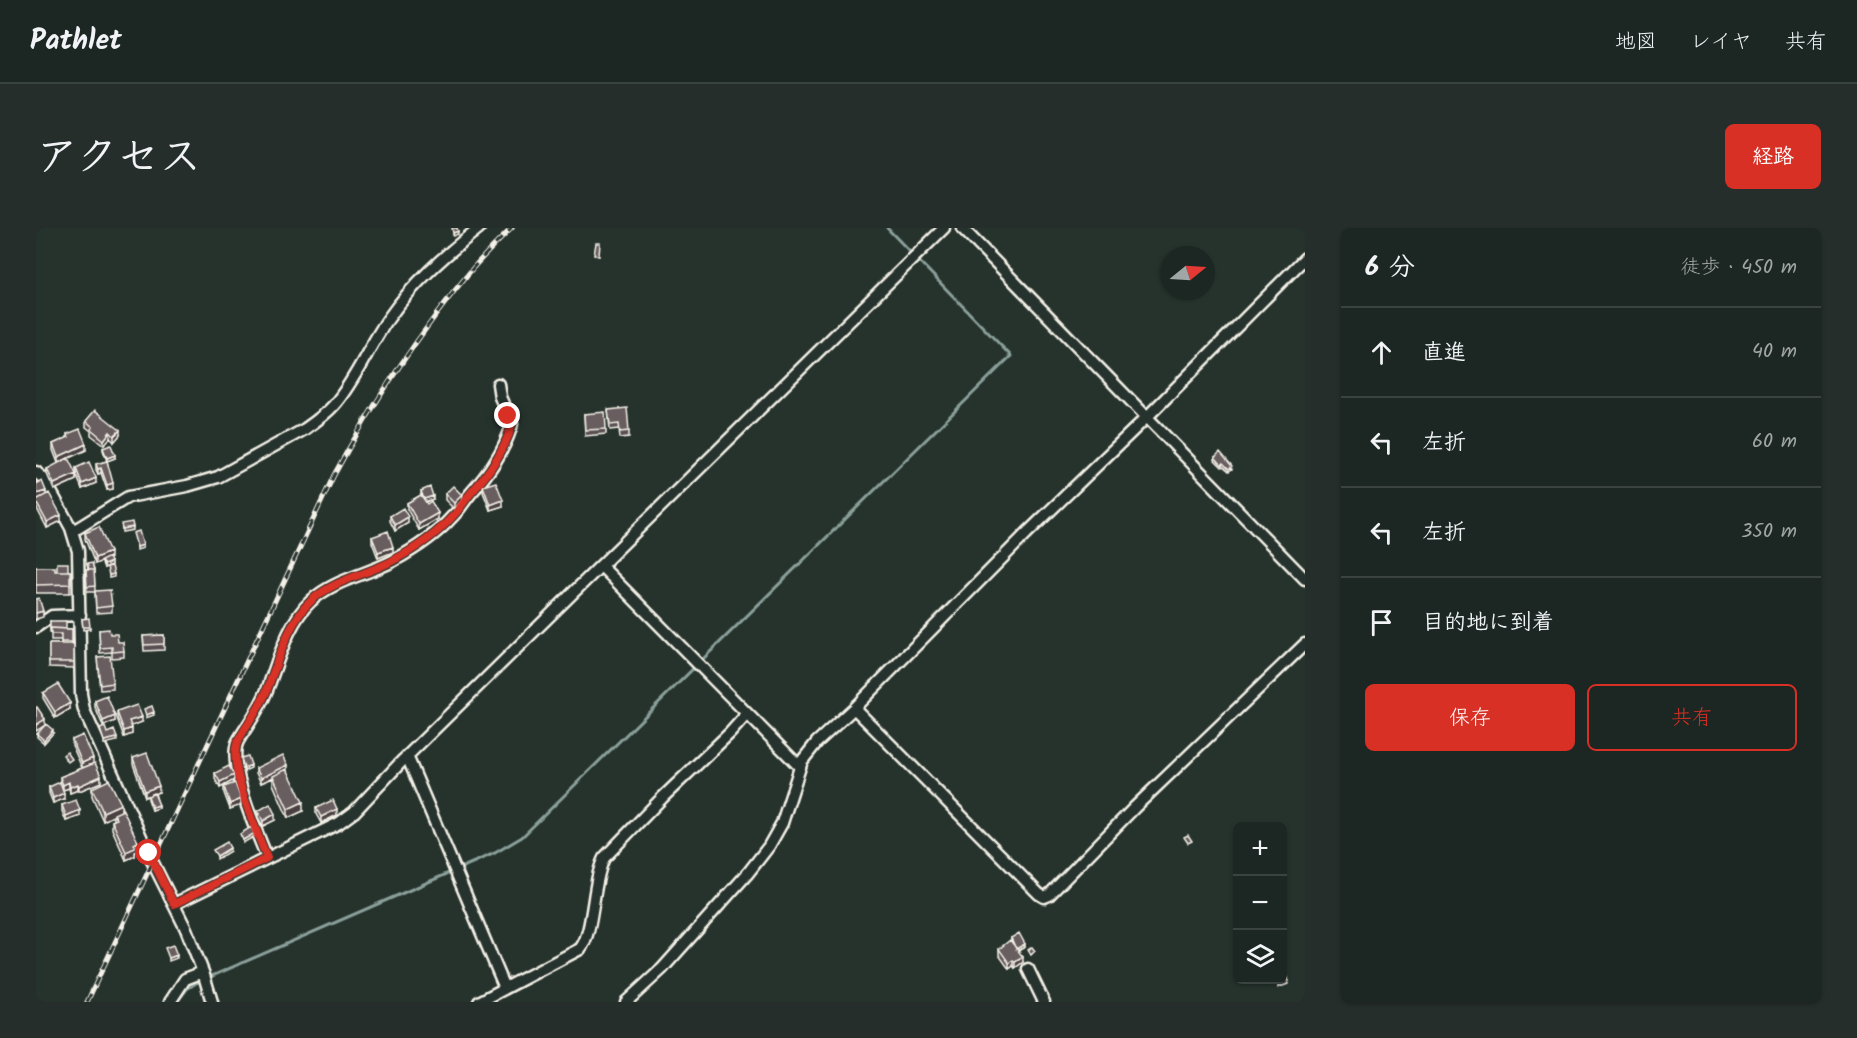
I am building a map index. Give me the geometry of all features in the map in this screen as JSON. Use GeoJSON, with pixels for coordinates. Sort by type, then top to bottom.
{"type":"FeatureCollection","features":[{"type":"Feature","properties":{"kind":"street"},"geometry":{"type":"LineString","coordinates":[[72,530],[128,497],[187,486],[218,477],[318,420],[333,407],[343,394],[389,316],[422,276],[479,228]]}},
{"type":"Feature","properties":{"kind":"street"},"geometry":{"type":"LineString","coordinates":[[174,904],[339,823],[354,812],[407,756],[944,228]]}},
{"type":"Feature","properties":{"kind":"street"},"geometry":{"type":"LineString","coordinates":[[962,228],[1305,579]]}},
{"type":"Feature","properties":{"kind":"street"},"geometry":{"type":"LineString","coordinates":[[626,1002],[662,969],[761,858],[782,823],[805,756],[817,742],[854,708],[1305,258]]}},
{"type":"Feature","properties":{"kind":"street"},"geometry":{"type":"LineString","coordinates":[[267,858],[236,771],[235,751],[237,742],[258,710],[282,649],[298,617],[317,595],[341,582],[393,561],[423,542],[453,517],[483,480],[502,449],[511,428],[512,424],[498,384]]}},
{"type":"Feature","properties":{"kind":"street"},"geometry":{"type":"LineString","coordinates":[[36,472],[44,479],[72,530],[79,557],[81,694],[84,710],[105,760],[186,929],[212,1002]]}},
{"type":"Feature","properties":{"kind":"street"},"geometry":{"type":"LineString","coordinates":[[601,566],[800,767]]}},
{"type":"Feature","properties":{"kind":"street"},"geometry":{"type":"LineString","coordinates":[[36,627],[52,616],[80,615]]}},
{"type":"Feature","properties":{"kind":"street"},"geometry":{"type":"LineString","coordinates":[[854,708],[1044,897],[1049,895],[1135,807],[1305,644]]}},
{"type":"Feature","properties":{"kind":"street"},"geometry":{"type":"LineString","coordinates":[[479,1002],[580,949],[586,940],[600,865],[604,858],[747,714]]}},
{"type":"Feature","properties":{"kind":"street"},"geometry":{"type":"LineString","coordinates":[[407,756],[505,988]]}},
{"type":"Feature","properties":{"kind":"street"},"geometry":{"type":"LineString","coordinates":[[1028,969],[1044,1002]]}},
{"type":"Feature","properties":{"kind":"street"},"geometry":{"type":"LineString","coordinates":[[170,1002],[185,980],[203,972]]}},
{"type":"Feature","properties":{"kind":"building"},"geometry":{"type":"Polygon","coordinates":[[[596,243],[600,243],[599,256],[594,255],[596,243]]]}},
{"type":"Feature","properties":{"kind":"building"},"geometry":{"type":"Polygon","coordinates":[[[627,408],[629,431],[620,432],[619,424],[610,425],[608,410],[627,408]]]}},
{"type":"Feature","properties":{"kind":"building"},"geometry":{"type":"Polygon","coordinates":[[[95,410],[120,430],[114,436],[110,432],[104,440],[91,429],[93,427],[86,421],[95,410]]]}},
{"type":"Feature","properties":{"kind":"building"},"geometry":{"type":"Polygon","coordinates":[[[605,412],[606,429],[585,430],[584,414],[605,412]]]}},
{"type":"Feature","properties":{"kind":"building"},"geometry":{"type":"Polygon","coordinates":[[[80,429],[86,444],[58,457],[53,444],[69,437],[67,434],[80,429]]]}},
{"type":"Feature","properties":{"kind":"building"},"geometry":{"type":"Polygon","coordinates":[[[111,445],[115,455],[107,458],[103,448],[111,445]]]}},
{"type":"Feature","properties":{"kind":"building"},"geometry":{"type":"Polygon","coordinates":[[[1220,452],[1232,466],[1229,469],[1215,457],[1220,452]]]}},
{"type":"Feature","properties":{"kind":"building"},"geometry":{"type":"Polygon","coordinates":[[[68,458],[76,474],[54,484],[47,469],[68,458]]]}},
{"type":"Feature","properties":{"kind":"building"},"geometry":{"type":"Polygon","coordinates":[[[107,461],[113,483],[107,485],[101,468],[98,469],[96,464],[107,461]]]}},
{"type":"Feature","properties":{"kind":"building"},"geometry":{"type":"Polygon","coordinates":[[[89,462],[96,478],[82,484],[76,468],[89,462]]]}},
{"type":"Feature","properties":{"kind":"building"},"geometry":{"type":"Polygon","coordinates":[[[42,481],[46,491],[36,494],[36,484],[42,481]]]}},
{"type":"Feature","properties":{"kind":"building"},"geometry":{"type":"Polygon","coordinates":[[[496,482],[503,500],[490,505],[483,486],[496,482]]]}},
{"type":"Feature","properties":{"kind":"building"},"geometry":{"type":"Polygon","coordinates":[[[453,486],[462,495],[454,503],[445,494],[453,486]]]}},
{"type":"Feature","properties":{"kind":"building"},"geometry":{"type":"Polygon","coordinates":[[[430,487],[433,496],[424,499],[421,491],[430,487]]]}},
{"type":"Feature","properties":{"kind":"building"},"geometry":{"type":"Polygon","coordinates":[[[49,493],[61,515],[47,522],[36,500],[49,493]]]}},
{"type":"Feature","properties":{"kind":"building"},"geometry":{"type":"Polygon","coordinates":[[[421,495],[427,504],[431,501],[438,513],[419,524],[407,503],[421,495]]]}},
{"type":"Feature","properties":{"kind":"building"},"geometry":{"type":"Polygon","coordinates":[[[403,508],[408,517],[395,525],[390,516],[403,508]]]}},
{"type":"Feature","properties":{"kind":"building"},"geometry":{"type":"Polygon","coordinates":[[[132,522],[133,527],[122,529],[121,524],[132,522]]]}},
{"type":"Feature","properties":{"kind":"building"},"geometry":{"type":"Polygon","coordinates":[[[99,527],[110,552],[95,558],[85,533],[99,527]]]}},
{"type":"Feature","properties":{"kind":"building"},"geometry":{"type":"Polygon","coordinates":[[[139,531],[143,545],[137,547],[133,533],[139,531]]]}},
{"type":"Feature","properties":{"kind":"building"},"geometry":{"type":"Polygon","coordinates":[[[388,531],[393,547],[378,552],[372,537],[388,531]]]}},
{"type":"Feature","properties":{"kind":"building"},"geometry":{"type":"Polygon","coordinates":[[[109,557],[111,562],[104,565],[101,561],[109,557]]]}},
{"type":"Feature","properties":{"kind":"building"},"geometry":{"type":"Polygon","coordinates":[[[57,563],[68,563],[68,571],[57,571],[57,563]]]}},
{"type":"Feature","properties":{"kind":"building"},"geometry":{"type":"Polygon","coordinates":[[[92,563],[94,570],[89,570],[87,564],[92,563]]]}},
{"type":"Feature","properties":{"kind":"building"},"geometry":{"type":"Polygon","coordinates":[[[112,566],[114,574],[109,575],[107,567],[112,566]]]}},
{"type":"Feature","properties":{"kind":"building"},"geometry":{"type":"Polygon","coordinates":[[[36,567],[55,567],[55,571],[70,571],[70,584],[36,585],[36,567]]]}},
{"type":"Feature","properties":{"kind":"building"},"geometry":{"type":"Polygon","coordinates":[[[86,570],[94,570],[95,586],[87,587],[86,570]]]}},
{"type":"Feature","properties":{"kind":"building"},"geometry":{"type":"Polygon","coordinates":[[[110,590],[112,606],[96,608],[95,591],[110,590]]]}},
{"type":"Feature","properties":{"kind":"building"},"geometry":{"type":"Polygon","coordinates":[[[39,598],[43,611],[36,613],[36,599],[39,598]]]}},
{"type":"Feature","properties":{"kind":"building"},"geometry":{"type":"Polygon","coordinates":[[[89,618],[90,627],[83,627],[82,619],[89,618]]]}},
{"type":"Feature","properties":{"kind":"building"},"geometry":{"type":"Polygon","coordinates":[[[50,621],[66,621],[66,629],[50,629],[50,621]]]}},
{"type":"Feature","properties":{"kind":"building"},"geometry":{"type":"Polygon","coordinates":[[[51,628],[72,629],[72,642],[61,642],[61,634],[51,634],[51,628]]]}},
{"type":"Feature","properties":{"kind":"building"},"geometry":{"type":"Polygon","coordinates":[[[109,629],[110,634],[117,634],[118,642],[123,642],[124,651],[112,652],[112,647],[100,648],[99,630],[109,629]]]}},
{"type":"Feature","properties":{"kind":"building"},"geometry":{"type":"Polygon","coordinates":[[[164,635],[164,644],[144,645],[143,636],[164,635]]]}},
{"type":"Feature","properties":{"kind":"building"},"geometry":{"type":"Polygon","coordinates":[[[49,644],[74,644],[74,662],[49,662],[49,644]]]}},
{"type":"Feature","properties":{"kind":"building"},"geometry":{"type":"Polygon","coordinates":[[[110,656],[113,683],[100,685],[97,657],[110,656]]]}},
{"type":"Feature","properties":{"kind":"building"},"geometry":{"type":"Polygon","coordinates":[[[58,684],[70,703],[55,712],[43,693],[58,684]]]}},
{"type":"Feature","properties":{"kind":"building"},"geometry":{"type":"Polygon","coordinates":[[[107,696],[115,716],[103,721],[95,701],[107,696]]]}},
{"type":"Feature","properties":{"kind":"building"},"geometry":{"type":"Polygon","coordinates":[[[137,705],[142,717],[129,721],[132,728],[124,731],[117,712],[137,705]]]}},
{"type":"Feature","properties":{"kind":"building"},"geometry":{"type":"Polygon","coordinates":[[[152,706],[154,712],[146,715],[144,709],[152,706]]]}},
{"type":"Feature","properties":{"kind":"building"},"geometry":{"type":"Polygon","coordinates":[[[36,707],[45,719],[36,725],[36,707]]]}},
{"type":"Feature","properties":{"kind":"building"},"geometry":{"type":"Polygon","coordinates":[[[46,724],[53,730],[44,740],[37,734],[46,724]]]}},
{"type":"Feature","properties":{"kind":"building"},"geometry":{"type":"Polygon","coordinates":[[[105,727],[107,733],[114,730],[117,738],[104,741],[100,729],[105,727]]]}},
{"type":"Feature","properties":{"kind":"building"},"geometry":{"type":"Polygon","coordinates":[[[83,735],[93,758],[82,763],[72,740],[83,735]]]}},
{"type":"Feature","properties":{"kind":"building"},"geometry":{"type":"Polygon","coordinates":[[[67,752],[72,759],[68,762],[63,755],[67,752]]]}},
{"type":"Feature","properties":{"kind":"building"},"geometry":{"type":"Polygon","coordinates":[[[147,753],[159,786],[145,791],[133,758],[147,753]]]}},
{"type":"Feature","properties":{"kind":"building"},"geometry":{"type":"Polygon","coordinates":[[[283,755],[288,765],[261,778],[256,768],[283,755]]]}},
{"type":"Feature","properties":{"kind":"building"},"geometry":{"type":"Polygon","coordinates":[[[248,756],[251,765],[244,768],[241,758],[248,756]]]}},
{"type":"Feature","properties":{"kind":"building"},"geometry":{"type":"Polygon","coordinates":[[[95,763],[101,776],[79,786],[78,784],[70,787],[69,782],[63,785],[60,777],[95,763]]]}},
{"type":"Feature","properties":{"kind":"building"},"geometry":{"type":"Polygon","coordinates":[[[229,766],[234,775],[220,782],[215,773],[229,766]]]}},
{"type":"Feature","properties":{"kind":"building"},"geometry":{"type":"Polygon","coordinates":[[[287,769],[303,802],[288,809],[273,776],[287,769]]]}},
{"type":"Feature","properties":{"kind":"building"},"geometry":{"type":"Polygon","coordinates":[[[109,780],[121,804],[103,812],[92,788],[109,780]]]}},
{"type":"Feature","properties":{"kind":"building"},"geometry":{"type":"Polygon","coordinates":[[[60,782],[64,793],[53,798],[49,787],[60,782]]]}},
{"type":"Feature","properties":{"kind":"building"},"geometry":{"type":"Polygon","coordinates":[[[235,783],[241,799],[230,804],[224,787],[235,783]]]}},
{"type":"Feature","properties":{"kind":"building"},"geometry":{"type":"Polygon","coordinates":[[[154,793],[159,805],[152,807],[148,796],[154,793]]]}},
{"type":"Feature","properties":{"kind":"building"},"geometry":{"type":"Polygon","coordinates":[[[76,800],[80,810],[66,816],[62,805],[76,800]]]}},
{"type":"Feature","properties":{"kind":"building"},"geometry":{"type":"Polygon","coordinates":[[[333,800],[337,809],[321,817],[316,808],[333,800]]]}},
{"type":"Feature","properties":{"kind":"building"},"geometry":{"type":"Polygon","coordinates":[[[270,804],[275,814],[263,821],[258,811],[270,804]]]}},
{"type":"Feature","properties":{"kind":"building"},"geometry":{"type":"Polygon","coordinates":[[[123,810],[138,842],[134,844],[135,848],[126,852],[112,821],[117,819],[114,814],[123,810]]]}},
{"type":"Feature","properties":{"kind":"building"},"geometry":{"type":"Polygon","coordinates":[[[251,827],[255,833],[243,840],[240,834],[251,827]]]}},
{"type":"Feature","properties":{"kind":"building"},"geometry":{"type":"Polygon","coordinates":[[[1188,835],[1192,841],[1188,843],[1184,837],[1188,835]]]}},
{"type":"Feature","properties":{"kind":"building"},"geometry":{"type":"Polygon","coordinates":[[[227,842],[230,848],[217,856],[213,850],[227,842]]]}},
{"type":"Feature","properties":{"kind":"building"},"geometry":{"type":"Polygon","coordinates":[[[1019,933],[1025,944],[1016,949],[1011,938],[1019,933]]]}},
{"type":"Feature","properties":{"kind":"building"},"geometry":{"type":"Polygon","coordinates":[[[1010,940],[1023,957],[1009,963],[999,949],[1010,940]]]}},
{"type":"Feature","properties":{"kind":"building"},"geometry":{"type":"Polygon","coordinates":[[[173,945],[177,955],[169,958],[165,948],[173,945]]]}},
{"type":"Feature","properties":{"kind":"building"},"geometry":{"type":"Polygon","coordinates":[[[1032,947],[1035,951],[1031,955],[1028,950],[1032,947]]]}},
{"type":"Feature","properties":{"kind":"waterway"},"geometry":{"type":"LineString","coordinates":[[887,228],[913,255]]}},
{"type":"Feature","properties":{"kind":"waterway"},"geometry":{"type":"LineString","coordinates":[[177,1002],[187,989],[196,983],[495,853],[522,837],[1011,356],[917,259]]}},
{"type":"Feature","properties":{"kind":"railway"},"geometry":{"type":"LineString","coordinates":[[87,1002],[334,475],[381,394],[416,343],[473,268],[512,228]]}},
{"type":"Feature","properties":{"kind":"route"},"geometry":{"type":"LineString","coordinates":[[149,853],[174,904],[267,858],[236,771],[235,751],[237,742],[258,710],[273,669],[298,617],[309,603],[326,589],[393,561],[444,526],[496,461],[511,428],[512,424],[508,416]]}}]}
